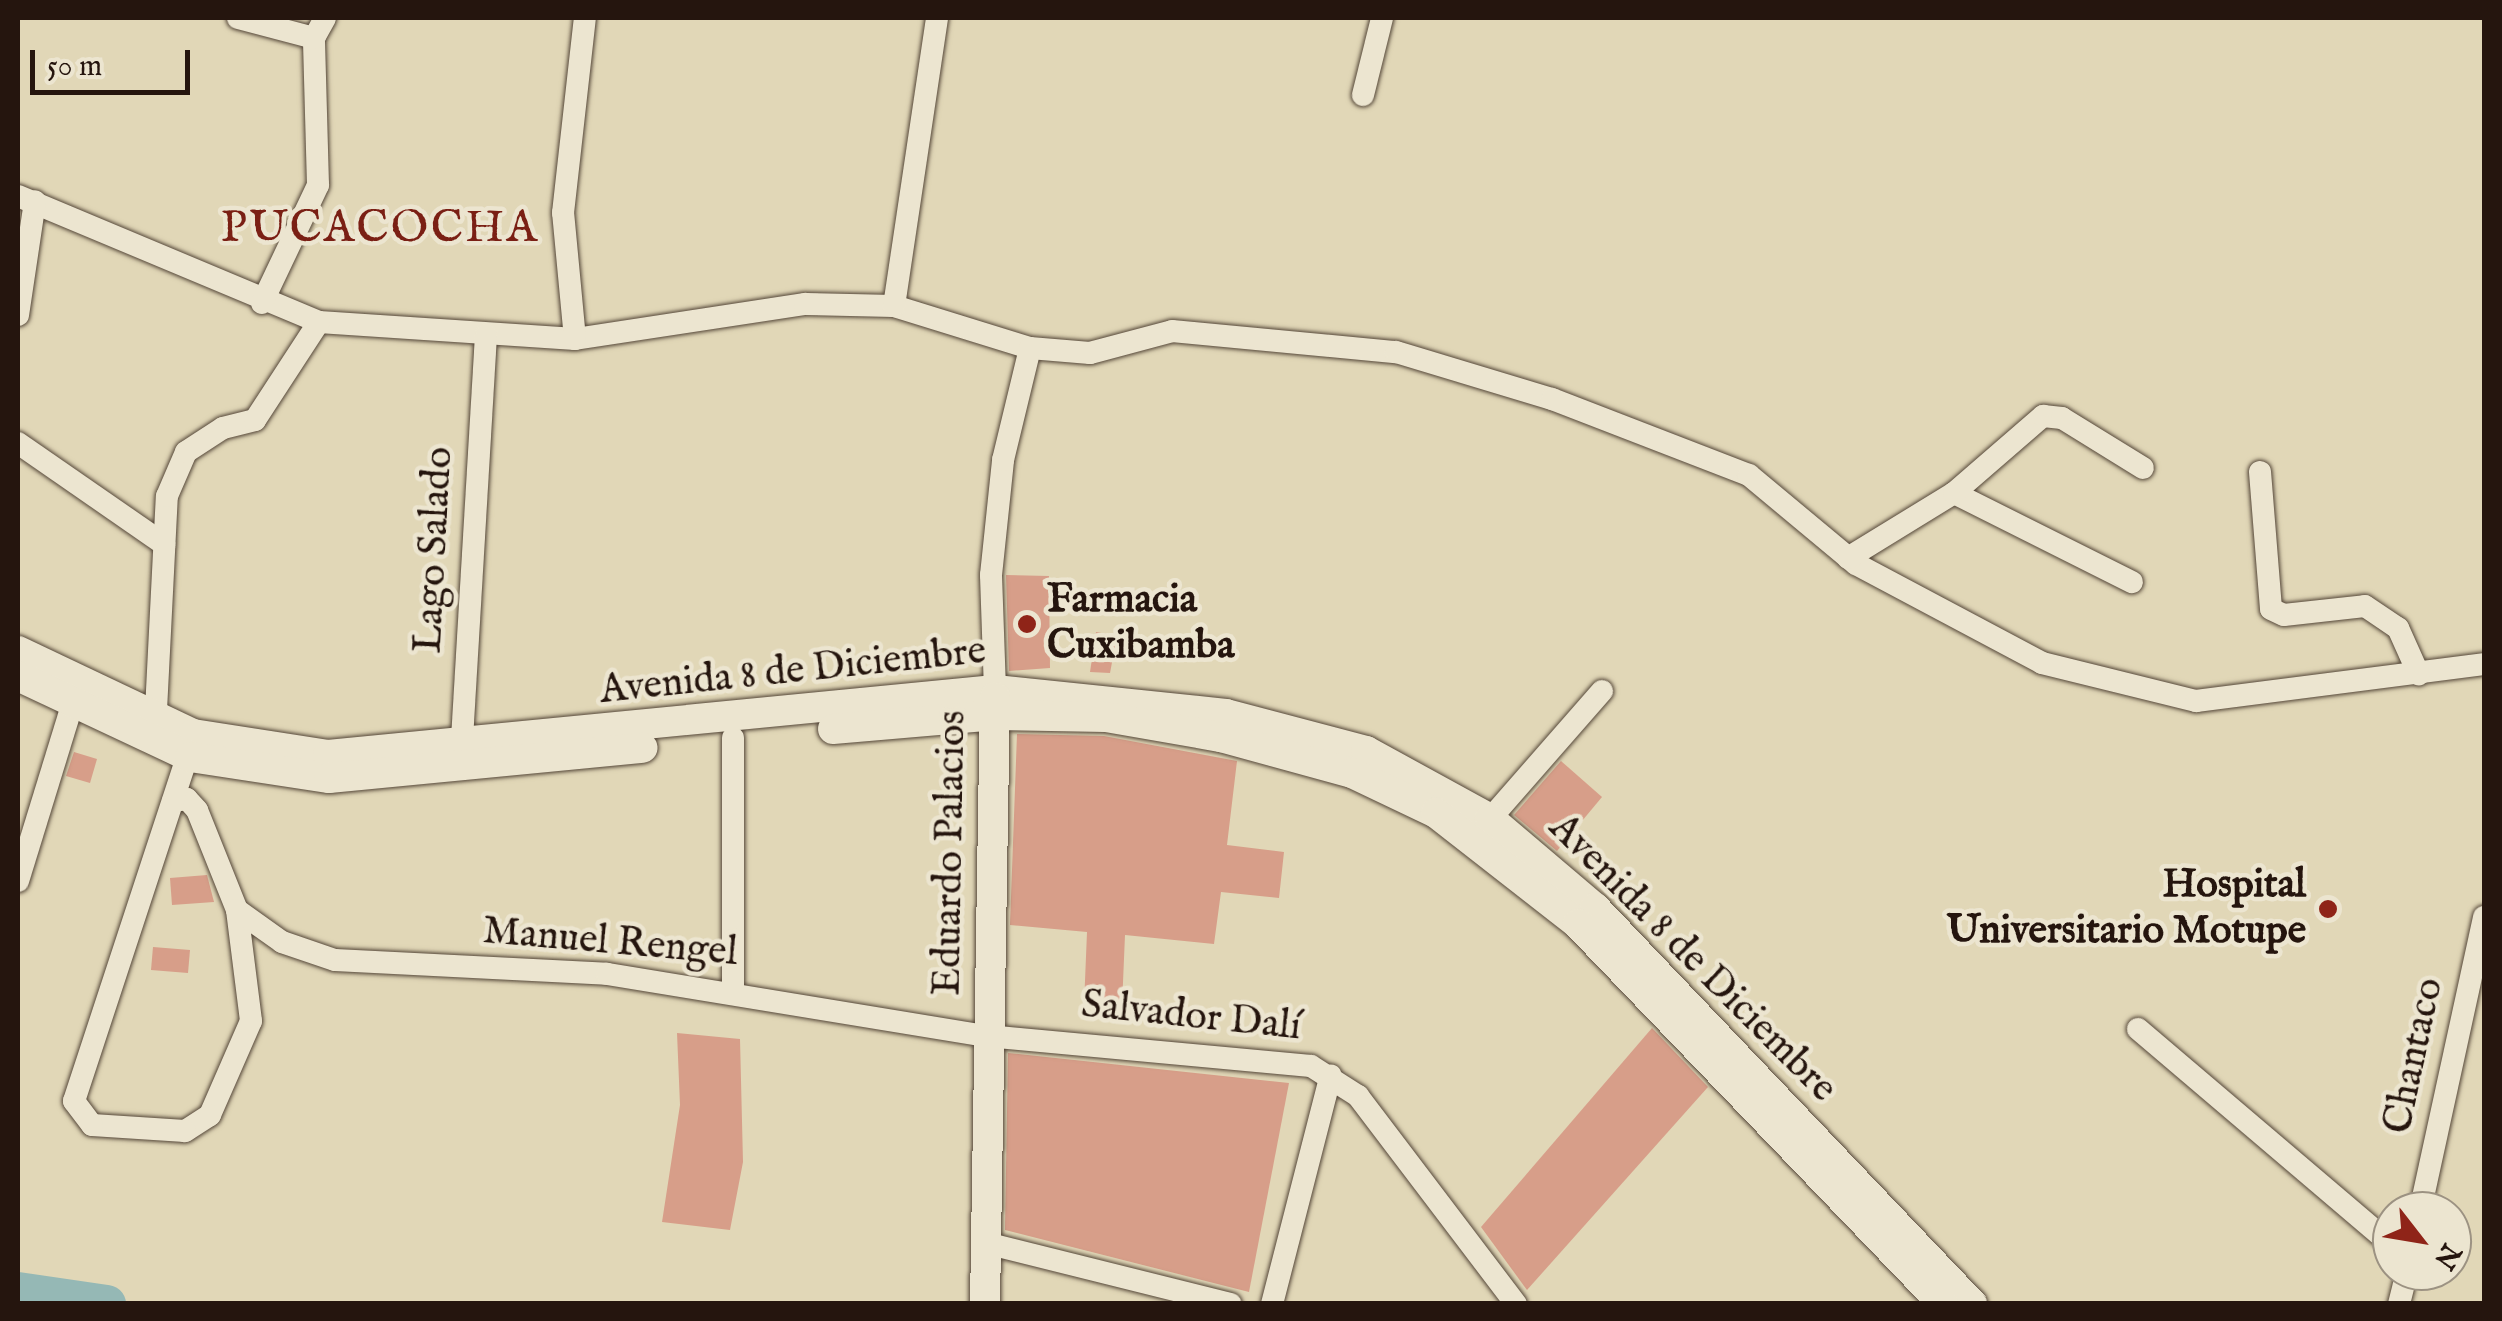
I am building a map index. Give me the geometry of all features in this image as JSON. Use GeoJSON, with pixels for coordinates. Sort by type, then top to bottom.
{"type":"FeatureCollection","features":[{"type":"Feature","properties":{"kind":"main road","name":"Avenida 8 de Diciembre"},"geometry":{"type":"LineString","coordinates":[[18,651],[155,731]]}},
{"type":"Feature","properties":{"kind":"main road","name":"Avenida 8 de Diciembre"},"geometry":{"type":"LineString","coordinates":[[18,676],[72,706],[191,746],[329,778],[460,757],[996,702],[1226,714],[1366,752],[1490,820],[1594,908],[1972,1304]]}},
{"type":"Feature","properties":{"kind":"main road","name":"Avenida 8 de Diciembre"},"geometry":{"type":"LineString","coordinates":[[460,757],[733,738],[996,702],[1220,737],[1352,774],[1436,813],[1578,924],[1943,1304]]}},
{"type":"Feature","properties":{"kind":"main road","name":"Eduardo Palacios"},"geometry":{"type":"LineString","coordinates":[[985,1304],[996,702]]}},
{"type":"Feature","properties":{"kind":"street"},"geometry":{"type":"LineString","coordinates":[[238,18],[320,28],[318,186],[262,303]]}},
{"type":"Feature","properties":{"kind":"street"},"geometry":{"type":"LineString","coordinates":[[575,339],[563,213],[585,18]]}},
{"type":"Feature","properties":{"kind":"street"},"geometry":{"type":"LineString","coordinates":[[894,306],[937,18]]}},
{"type":"Feature","properties":{"kind":"street"},"geometry":{"type":"LineString","coordinates":[[1364,95],[1382,18]]}},
{"type":"Feature","properties":{"kind":"street"},"geometry":{"type":"LineString","coordinates":[[18,315],[26,199],[262,303],[319,322],[575,339],[805,304],[894,306],[1030,348],[1090,353],[1172,331],[1396,352],[1552,399],[1748,475],[1848,558],[2042,662],[2134,689],[2196,702],[2484,664]]}},
{"type":"Feature","properties":{"kind":"street"},"geometry":{"type":"LineString","coordinates":[[155,731],[167,496],[186,452],[223,428],[255,420],[319,322]]}},
{"type":"Feature","properties":{"kind":"street","name":"Lago Salado"},"geometry":{"type":"LineString","coordinates":[[460,757],[486,334]]}},
{"type":"Feature","properties":{"kind":"street","name":"Eduardo Palacios"},"geometry":{"type":"LineString","coordinates":[[996,702],[993,556],[1003,460],[1030,348]]}},
{"type":"Feature","properties":{"kind":"street"},"geometry":{"type":"LineString","coordinates":[[1848,558],[1954,492],[2043,416],[2062,418],[2143,468]]}},
{"type":"Feature","properties":{"kind":"street"},"geometry":{"type":"LineString","coordinates":[[18,443],[164,544]]}},
{"type":"Feature","properties":{"kind":"street"},"geometry":{"type":"LineString","coordinates":[[2260,472],[2270,608],[2284,615],[2365,606],[2398,628],[2419,675]]}},
{"type":"Feature","properties":{"kind":"street"},"geometry":{"type":"LineString","coordinates":[[1954,492],[2132,582]]}},
{"type":"Feature","properties":{"kind":"street"},"geometry":{"type":"LineString","coordinates":[[1490,820],[1602,691]]}},
{"type":"Feature","properties":{"kind":"street"},"geometry":{"type":"LineString","coordinates":[[18,881],[72,706]]}},
{"type":"Feature","properties":{"kind":"street"},"geometry":{"type":"LineString","coordinates":[[732,990],[733,738]]}},
{"type":"Feature","properties":{"kind":"street"},"geometry":{"type":"LineString","coordinates":[[173,801],[187,799],[197,810],[236,910],[251,1021],[210,1114],[185,1131],[92,1125],[78,1115],[74,1101],[191,746]]}},
{"type":"Feature","properties":{"kind":"street","name":"Manuel Rengel"},"geometry":{"type":"LineString","coordinates":[[236,910],[282,942],[335,960],[607,974],[732,990],[987,1036]]}},
{"type":"Feature","properties":{"kind":"street","name":"Chantaco"},"geometry":{"type":"LineString","coordinates":[[2424,1191],[2484,917]]}},
{"type":"Feature","properties":{"kind":"street"},"geometry":{"type":"LineString","coordinates":[[2138,1029],[2372,1228]]}},
{"type":"Feature","properties":{"kind":"street","name":"Salvador Dalí"},"geometry":{"type":"LineString","coordinates":[[987,1036],[1295,1061],[1331,1074],[1358,1096],[1516,1304]]}},
{"type":"Feature","properties":{"kind":"street"},"geometry":{"type":"LineString","coordinates":[[1272,1304],[1331,1074]]}},
{"type":"Feature","properties":{"kind":"street"},"geometry":{"type":"LineString","coordinates":[[986,1243],[1230,1304]]}},
{"type":"Feature","properties":{"kind":"building"},"geometry":{"type":"Polygon","coordinates":[[[1006,575],[1049,576],[1050,668],[1009,671],[1006,575]]]}},
{"type":"Feature","properties":{"kind":"building"},"geometry":{"type":"Polygon","coordinates":[[[1096,632],[1117,636],[1110,673],[1090,672],[1096,632]]]}},
{"type":"Feature","properties":{"kind":"building"},"geometry":{"type":"Polygon","coordinates":[[[1017,734],[1104,736],[1237,761],[1227,845],[1284,852],[1279,898],[1221,892],[1214,944],[1125,935],[1122,1006],[1084,1005],[1087,932],[1010,925],[1017,734]]]}},
{"type":"Feature","properties":{"kind":"building"},"geometry":{"type":"Polygon","coordinates":[[[74,752],[97,759],[90,783],[66,776],[74,752]]]}},
{"type":"Feature","properties":{"kind":"building"},"geometry":{"type":"Polygon","coordinates":[[[1561,761],[1602,797],[1557,851],[1514,815],[1561,761]]]}},
{"type":"Feature","properties":{"kind":"building"},"geometry":{"type":"Polygon","coordinates":[[[207,875],[214,902],[172,905],[170,878],[207,875]]]}},
{"type":"Feature","properties":{"kind":"building"},"geometry":{"type":"Polygon","coordinates":[[[153,947],[190,950],[188,973],[151,970],[153,947]]]}},
{"type":"Feature","properties":{"kind":"building"},"geometry":{"type":"Polygon","coordinates":[[[1652,1028],[1708,1087],[1527,1290],[1481,1227],[1652,1028]]]}},
{"type":"Feature","properties":{"kind":"building"},"geometry":{"type":"Polygon","coordinates":[[[677,1033],[740,1039],[743,1162],[730,1230],[662,1222],[680,1105],[677,1033]]]}},
{"type":"Feature","properties":{"kind":"building"},"geometry":{"type":"Polygon","coordinates":[[[1008,1053],[1289,1083],[1249,1292],[1005,1230],[1008,1053]]]}},
{"type":"Feature","properties":{"kind":"waterway"},"geometry":{"type":"LineString","coordinates":[[18,1291],[107,1304]]}},
{"type":"Feature","properties":{"kind":"place","name":"Farmacia Cuxibamba"},"geometry":{"type":"Point","coordinates":[1027,624]}},
{"type":"Feature","properties":{"kind":"place","name":"Hospital Universitario Motupe"},"geometry":{"type":"Point","coordinates":[2328,909]}},
{"type":"Feature","properties":{"kind":"district","name":"PUCACOCHA"},"geometry":{"type":"Point","coordinates":[380,229]}}]}
